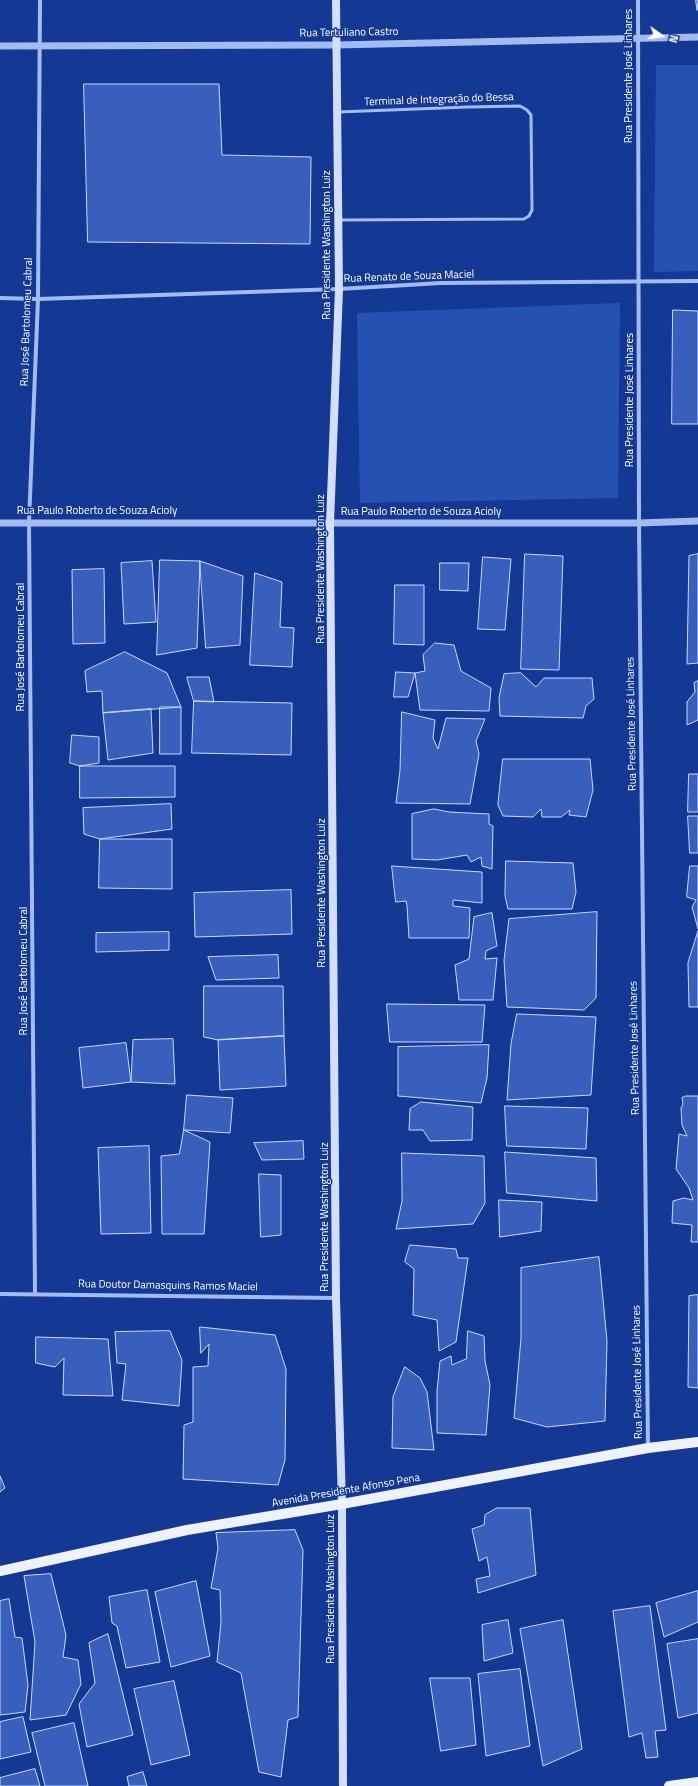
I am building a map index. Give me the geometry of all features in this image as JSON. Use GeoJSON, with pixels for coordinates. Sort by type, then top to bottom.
{"type":"FeatureCollection","features":[{"type":"Feature","properties":{"kind":"main road","name":"Rua Presidente Washington Luiz"},"geometry":{"type":"LineString","coordinates":[[336,0],[339,289],[330,523],[336,1298],[342,1504],[343,1786]]}},
{"type":"Feature","properties":{"kind":"main road","name":"Avenida Presidente Afonso Pena"},"geometry":{"type":"LineString","coordinates":[[0,1571],[187,1530],[342,1504],[648,1448],[698,1442]]}},
{"type":"Feature","properties":{"kind":"main road"},"geometry":{"type":"LineString","coordinates":[[669,1786],[698,1782]]}},
{"type":"Feature","properties":{"kind":"street","name":"Rua José Bartolomeu Cabral"},"geometry":{"type":"LineString","coordinates":[[35,1293],[29,522],[38,299],[40,0]]}},
{"type":"Feature","properties":{"kind":"street","name":"Rua Presidente José Linhares"},"geometry":{"type":"LineString","coordinates":[[638,0],[639,523],[648,1448]]}},
{"type":"Feature","properties":{"kind":"street","name":"Rua Tertuliano Castro"},"geometry":{"type":"LineString","coordinates":[[0,46],[336,45],[698,37]]}},
{"type":"Feature","properties":{"kind":"street","name":"Rua Renato de Souza Maciel"},"geometry":{"type":"LineString","coordinates":[[0,298],[38,299],[442,284],[639,283],[698,281]]}},
{"type":"Feature","properties":{"kind":"street","name":"Rua Paulo Roberto de Souza Acioly"},"geometry":{"type":"LineString","coordinates":[[0,523],[639,523],[698,521]]}},
{"type":"Feature","properties":{"kind":"street","name":"Rua Doutor Damasquins Ramos Maciel"},"geometry":{"type":"LineString","coordinates":[[0,1294],[35,1293],[336,1298]]}},
{"type":"Feature","properties":{"kind":"lane","name":"Terminal de Integração do Bessa"},"geometry":{"type":"LineString","coordinates":[[338,112],[468,106],[520,106],[527,110],[531,115],[533,165],[532,210],[529,216],[524,218],[338,220]]}},
{"type":"Feature","properties":{"kind":"shaded area"},"geometry":{"type":"Polygon","coordinates":[[[656,65],[698,65],[698,271],[654,272],[656,65]]]}},
{"type":"Feature","properties":{"kind":"shaded area"},"geometry":{"type":"Polygon","coordinates":[[[620,303],[618,498],[360,503],[357,313],[620,303]]]}},
{"type":"Feature","properties":{"kind":"building"},"geometry":{"type":"Polygon","coordinates":[[[84,84],[219,84],[222,155],[311,157],[310,244],[88,242],[84,84]]]}},
{"type":"Feature","properties":{"kind":"building"},"geometry":{"type":"Polygon","coordinates":[[[673,310],[698,311],[698,424],[672,424],[673,310]]]}},
{"type":"Feature","properties":{"kind":"building"},"geometry":{"type":"Polygon","coordinates":[[[525,554],[563,556],[559,670],[521,669],[525,554]]]}},
{"type":"Feature","properties":{"kind":"building"},"geometry":{"type":"Polygon","coordinates":[[[698,554],[698,663],[687,664],[689,556],[698,554]]]}},
{"type":"Feature","properties":{"kind":"building"},"geometry":{"type":"Polygon","coordinates":[[[483,557],[511,559],[505,630],[478,629],[483,557]]]}},
{"type":"Feature","properties":{"kind":"building"},"geometry":{"type":"Polygon","coordinates":[[[160,560],[200,561],[197,648],[157,655],[160,560]]]}},
{"type":"Feature","properties":{"kind":"building"},"geometry":{"type":"Polygon","coordinates":[[[152,561],[156,622],[124,624],[121,563],[152,561]]]}},
{"type":"Feature","properties":{"kind":"building"},"geometry":{"type":"Polygon","coordinates":[[[200,561],[243,576],[240,645],[206,648],[200,561]]]}},
{"type":"Feature","properties":{"kind":"building"},"geometry":{"type":"Polygon","coordinates":[[[440,563],[469,563],[468,591],[440,590],[440,563]]]}},
{"type":"Feature","properties":{"kind":"building"},"geometry":{"type":"Polygon","coordinates":[[[104,569],[105,643],[73,644],[72,570],[104,569]]]}},
{"type":"Feature","properties":{"kind":"building"},"geometry":{"type":"Polygon","coordinates":[[[255,573],[282,582],[280,627],[294,628],[292,667],[250,665],[255,573]]]}},
{"type":"Feature","properties":{"kind":"building"},"geometry":{"type":"Polygon","coordinates":[[[395,585],[424,585],[424,645],[394,644],[395,585]]]}},
{"type":"Feature","properties":{"kind":"building"},"geometry":{"type":"Polygon","coordinates":[[[435,643],[454,645],[461,671],[491,688],[489,711],[420,710],[415,673],[425,671],[423,655],[435,643]]]}},
{"type":"Feature","properties":{"kind":"building"},"geometry":{"type":"Polygon","coordinates":[[[125,652],[167,673],[181,707],[103,713],[102,691],[87,692],[85,671],[125,652]]]}},
{"type":"Feature","properties":{"kind":"building"},"geometry":{"type":"Polygon","coordinates":[[[396,672],[415,673],[408,697],[394,697],[396,672]]]}},
{"type":"Feature","properties":{"kind":"building"},"geometry":{"type":"Polygon","coordinates":[[[521,673],[536,687],[544,678],[592,678],[594,699],[586,706],[583,718],[500,716],[499,698],[504,674],[521,673]]]}},
{"type":"Feature","properties":{"kind":"building"},"geometry":{"type":"Polygon","coordinates":[[[187,677],[209,677],[214,702],[194,701],[187,677]]]}},
{"type":"Feature","properties":{"kind":"building"},"geometry":{"type":"Polygon","coordinates":[[[698,681],[698,720],[687,725],[687,702],[695,692],[694,683],[698,681]]]}},
{"type":"Feature","properties":{"kind":"building"},"geometry":{"type":"Polygon","coordinates":[[[194,701],[292,703],[291,755],[192,753],[194,701]]]}},
{"type":"Feature","properties":{"kind":"building"},"geometry":{"type":"Polygon","coordinates":[[[160,707],[181,707],[181,754],[160,754],[160,707]]]}},
{"type":"Feature","properties":{"kind":"building"},"geometry":{"type":"Polygon","coordinates":[[[151,709],[153,753],[108,760],[103,713],[151,709]]]}},
{"type":"Feature","properties":{"kind":"building"},"geometry":{"type":"Polygon","coordinates":[[[402,712],[435,720],[433,738],[438,749],[446,718],[485,719],[476,741],[479,754],[470,804],[396,803],[400,770],[402,712]]]}},
{"type":"Feature","properties":{"kind":"building"},"geometry":{"type":"Polygon","coordinates":[[[72,735],[99,737],[99,763],[80,766],[70,763],[72,735]]]}},
{"type":"Feature","properties":{"kind":"building"},"geometry":{"type":"Polygon","coordinates":[[[503,759],[590,759],[593,790],[586,817],[569,815],[570,810],[561,817],[542,817],[541,809],[533,817],[503,816],[498,805],[503,759]]]}},
{"type":"Feature","properties":{"kind":"building"},"geometry":{"type":"Polygon","coordinates":[[[80,766],[175,766],[175,797],[80,798],[80,766]]]}},
{"type":"Feature","properties":{"kind":"building"},"geometry":{"type":"Polygon","coordinates":[[[689,774],[698,774],[698,812],[688,812],[689,774]]]}},
{"type":"Feature","properties":{"kind":"building"},"geometry":{"type":"Polygon","coordinates":[[[171,804],[172,829],[100,839],[84,834],[83,808],[171,804]]]}},
{"type":"Feature","properties":{"kind":"building"},"geometry":{"type":"Polygon","coordinates":[[[434,809],[449,812],[489,814],[489,824],[493,826],[492,869],[482,866],[481,857],[471,862],[467,855],[437,860],[412,859],[412,814],[434,809]]]}},
{"type":"Feature","properties":{"kind":"building"},"geometry":{"type":"Polygon","coordinates":[[[688,816],[698,816],[698,853],[690,853],[688,816]]]}},
{"type":"Feature","properties":{"kind":"building"},"geometry":{"type":"Polygon","coordinates":[[[100,839],[172,839],[172,889],[99,888],[100,839]]]}},
{"type":"Feature","properties":{"kind":"building"},"geometry":{"type":"Polygon","coordinates":[[[506,861],[573,863],[576,892],[572,909],[508,909],[505,896],[506,861]]]}},
{"type":"Feature","properties":{"kind":"building"},"geometry":{"type":"Polygon","coordinates":[[[392,866],[482,872],[482,903],[453,900],[453,906],[470,908],[469,938],[409,938],[406,901],[396,902],[392,866]]]}},
{"type":"Feature","properties":{"kind":"building"},"geometry":{"type":"Polygon","coordinates":[[[690,866],[698,866],[698,929],[692,907],[696,900],[687,897],[690,866]]]}},
{"type":"Feature","properties":{"kind":"building"},"geometry":{"type":"Polygon","coordinates":[[[291,890],[292,934],[195,937],[194,893],[291,890]]]}},
{"type":"Feature","properties":{"kind":"building"},"geometry":{"type":"Polygon","coordinates":[[[597,912],[596,998],[584,1010],[507,1007],[504,960],[509,919],[597,912]]]}},
{"type":"Feature","properties":{"kind":"building"},"geometry":{"type":"Polygon","coordinates":[[[492,913],[497,946],[486,951],[485,959],[497,958],[493,1000],[459,1000],[455,965],[469,959],[474,917],[492,913]]]}},
{"type":"Feature","properties":{"kind":"building"},"geometry":{"type":"Polygon","coordinates":[[[698,931],[698,1007],[689,1007],[688,963],[698,931]]]}},
{"type":"Feature","properties":{"kind":"building"},"geometry":{"type":"Polygon","coordinates":[[[169,932],[169,950],[96,952],[96,933],[169,932]]]}},
{"type":"Feature","properties":{"kind":"building"},"geometry":{"type":"Polygon","coordinates":[[[278,955],[279,978],[216,980],[208,957],[278,955]]]}},
{"type":"Feature","properties":{"kind":"building"},"geometry":{"type":"Polygon","coordinates":[[[204,986],[283,986],[284,1036],[218,1040],[204,1037],[204,986]]]}},
{"type":"Feature","properties":{"kind":"building"},"geometry":{"type":"Polygon","coordinates":[[[387,1004],[485,1005],[482,1042],[390,1042],[387,1004]]]}},
{"type":"Feature","properties":{"kind":"building"},"geometry":{"type":"Polygon","coordinates":[[[517,1014],[596,1017],[591,1095],[507,1100],[511,1044],[517,1014]]]}},
{"type":"Feature","properties":{"kind":"building"},"geometry":{"type":"Polygon","coordinates":[[[284,1036],[286,1086],[220,1090],[218,1040],[284,1036]]]}},
{"type":"Feature","properties":{"kind":"building"},"geometry":{"type":"Polygon","coordinates":[[[173,1039],[175,1084],[131,1082],[133,1040],[173,1039]]]}},
{"type":"Feature","properties":{"kind":"building"},"geometry":{"type":"Polygon","coordinates":[[[126,1043],[131,1082],[83,1088],[79,1048],[126,1043]]]}},
{"type":"Feature","properties":{"kind":"building"},"geometry":{"type":"Polygon","coordinates":[[[489,1045],[487,1078],[481,1103],[398,1096],[398,1047],[489,1045]]]}},
{"type":"Feature","properties":{"kind":"building"},"geometry":{"type":"Polygon","coordinates":[[[187,1095],[233,1098],[230,1133],[184,1130],[187,1095]]]}},
{"type":"Feature","properties":{"kind":"building"},"geometry":{"type":"Polygon","coordinates":[[[686,1096],[698,1096],[698,1242],[691,1242],[692,1225],[672,1223],[673,1201],[684,1198],[693,1200],[689,1188],[676,1169],[679,1134],[687,1136],[682,1125],[681,1108],[683,1104],[682,1098],[686,1096]]]}},
{"type":"Feature","properties":{"kind":"building"},"geometry":{"type":"Polygon","coordinates":[[[421,1102],[473,1107],[472,1140],[430,1141],[423,1130],[409,1130],[410,1109],[421,1102]]]}},
{"type":"Feature","properties":{"kind":"building"},"geometry":{"type":"Polygon","coordinates":[[[505,1106],[588,1108],[586,1149],[507,1146],[505,1106]]]}},
{"type":"Feature","properties":{"kind":"building"},"geometry":{"type":"Polygon","coordinates":[[[184,1130],[210,1142],[204,1234],[162,1234],[161,1156],[179,1154],[184,1130]]]}},
{"type":"Feature","properties":{"kind":"building"},"geometry":{"type":"Polygon","coordinates":[[[303,1141],[304,1159],[262,1160],[254,1143],[303,1141]]]}},
{"type":"Feature","properties":{"kind":"building"},"geometry":{"type":"Polygon","coordinates":[[[149,1146],[151,1233],[101,1234],[98,1148],[149,1146]]]}},
{"type":"Feature","properties":{"kind":"building"},"geometry":{"type":"Polygon","coordinates":[[[505,1152],[596,1158],[597,1201],[507,1193],[505,1152]]]}},
{"type":"Feature","properties":{"kind":"building"},"geometry":{"type":"Polygon","coordinates":[[[402,1153],[484,1156],[485,1203],[473,1224],[396,1229],[402,1201],[402,1153]]]}},
{"type":"Feature","properties":{"kind":"building"},"geometry":{"type":"Polygon","coordinates":[[[259,1174],[281,1175],[281,1235],[261,1237],[259,1174]]]}},
{"type":"Feature","properties":{"kind":"building"},"geometry":{"type":"Polygon","coordinates":[[[499,1200],[542,1202],[541,1231],[500,1237],[499,1200]]]}},
{"type":"Feature","properties":{"kind":"building"},"geometry":{"type":"Polygon","coordinates":[[[410,1245],[456,1249],[458,1258],[468,1258],[456,1342],[439,1351],[437,1320],[413,1315],[414,1269],[405,1262],[410,1245]]]}},
{"type":"Feature","properties":{"kind":"building"},"geometry":{"type":"Polygon","coordinates":[[[599,1257],[607,1341],[605,1421],[547,1427],[514,1418],[521,1338],[521,1268],[599,1257]]]}},
{"type":"Feature","properties":{"kind":"building"},"geometry":{"type":"Polygon","coordinates":[[[698,1295],[698,1388],[688,1387],[689,1296],[698,1295]]]}},
{"type":"Feature","properties":{"kind":"building"},"geometry":{"type":"Polygon","coordinates":[[[200,1327],[275,1335],[286,1369],[285,1460],[278,1485],[183,1479],[184,1425],[193,1422],[193,1367],[208,1366],[209,1344],[201,1353],[200,1327]]]}},
{"type":"Feature","properties":{"kind":"building"},"geometry":{"type":"Polygon","coordinates":[[[170,1331],[182,1360],[179,1406],[122,1400],[126,1364],[117,1363],[115,1332],[170,1331]]]}},
{"type":"Feature","properties":{"kind":"building"},"geometry":{"type":"Polygon","coordinates":[[[468,1331],[484,1336],[485,1361],[490,1385],[486,1435],[437,1433],[437,1391],[440,1361],[451,1356],[452,1365],[466,1359],[468,1331]]]}},
{"type":"Feature","properties":{"kind":"building"},"geometry":{"type":"Polygon","coordinates":[[[36,1337],[108,1339],[113,1396],[63,1395],[64,1358],[55,1367],[36,1363],[36,1337]]]}},
{"type":"Feature","properties":{"kind":"building"},"geometry":{"type":"Polygon","coordinates":[[[405,1367],[420,1378],[427,1392],[434,1450],[392,1448],[393,1397],[405,1367]]]}},
{"type":"Feature","properties":{"kind":"building"},"geometry":{"type":"Polygon","coordinates":[[[0,1476],[5,1488],[0,1492],[0,1476]]]}},
{"type":"Feature","properties":{"kind":"building"},"geometry":{"type":"Polygon","coordinates":[[[497,1508],[530,1508],[536,1575],[478,1593],[476,1579],[490,1576],[487,1557],[479,1561],[472,1529],[484,1525],[485,1515],[497,1508]]]}},
{"type":"Feature","properties":{"kind":"building"},"geometry":{"type":"Polygon","coordinates":[[[295,1530],[303,1550],[298,1717],[288,1720],[281,1777],[259,1772],[241,1673],[217,1662],[221,1622],[220,1590],[211,1588],[218,1548],[216,1533],[295,1530]]]}},
{"type":"Feature","properties":{"kind":"building"},"geometry":{"type":"Polygon","coordinates":[[[51,1574],[66,1635],[63,1657],[78,1660],[81,1684],[66,1715],[30,1720],[35,1642],[24,1576],[51,1574]]]}},
{"type":"Feature","properties":{"kind":"building"},"geometry":{"type":"Polygon","coordinates":[[[196,1581],[210,1656],[171,1667],[155,1592],[196,1581]]]}},
{"type":"Feature","properties":{"kind":"building"},"geometry":{"type":"Polygon","coordinates":[[[147,1590],[160,1662],[126,1668],[117,1626],[112,1623],[109,1597],[147,1590]]]}},
{"type":"Feature","properties":{"kind":"building"},"geometry":{"type":"Polygon","coordinates":[[[698,1591],[698,1622],[664,1637],[656,1603],[698,1591]]]}},
{"type":"Feature","properties":{"kind":"building"},"geometry":{"type":"Polygon","coordinates":[[[9,1599],[15,1637],[22,1638],[28,1685],[25,1712],[0,1715],[0,1601],[9,1599]]]}},
{"type":"Feature","properties":{"kind":"building"},"geometry":{"type":"Polygon","coordinates":[[[650,1606],[666,1730],[655,1731],[658,1757],[646,1758],[642,1733],[629,1737],[613,1611],[650,1606]]]}},
{"type":"Feature","properties":{"kind":"building"},"geometry":{"type":"Polygon","coordinates":[[[508,1620],[513,1653],[484,1661],[482,1625],[508,1620]]]}},
{"type":"Feature","properties":{"kind":"building"},"geometry":{"type":"Polygon","coordinates":[[[563,1620],[582,1749],[543,1766],[520,1629],[563,1620]]]}},
{"type":"Feature","properties":{"kind":"building"},"geometry":{"type":"Polygon","coordinates":[[[108,1634],[133,1735],[87,1747],[79,1704],[95,1683],[89,1643],[108,1634]]]}},
{"type":"Feature","properties":{"kind":"building"},"geometry":{"type":"Polygon","coordinates":[[[698,1639],[698,1713],[678,1718],[667,1644],[698,1639]]]}},
{"type":"Feature","properties":{"kind":"building"},"geometry":{"type":"Polygon","coordinates":[[[520,1669],[530,1746],[486,1756],[478,1674],[520,1669]]]}},
{"type":"Feature","properties":{"kind":"building"},"geometry":{"type":"Polygon","coordinates":[[[430,1678],[470,1678],[476,1745],[441,1751],[430,1678]]]}},
{"type":"Feature","properties":{"kind":"building"},"geometry":{"type":"Polygon","coordinates":[[[174,1681],[190,1755],[151,1765],[134,1689],[174,1681]]]}},
{"type":"Feature","properties":{"kind":"building"},"geometry":{"type":"Polygon","coordinates":[[[23,1717],[31,1752],[0,1759],[0,1722],[23,1717]]]}},
{"type":"Feature","properties":{"kind":"building"},"geometry":{"type":"Polygon","coordinates":[[[74,1723],[88,1786],[45,1786],[32,1733],[74,1723]]]}},
{"type":"Feature","properties":{"kind":"building"},"geometry":{"type":"Polygon","coordinates":[[[35,1769],[40,1786],[0,1786],[0,1778],[35,1769]]]}},
{"type":"Feature","properties":{"kind":"building"},"geometry":{"type":"Polygon","coordinates":[[[143,1772],[147,1786],[129,1786],[127,1777],[143,1772]]]}}]}
